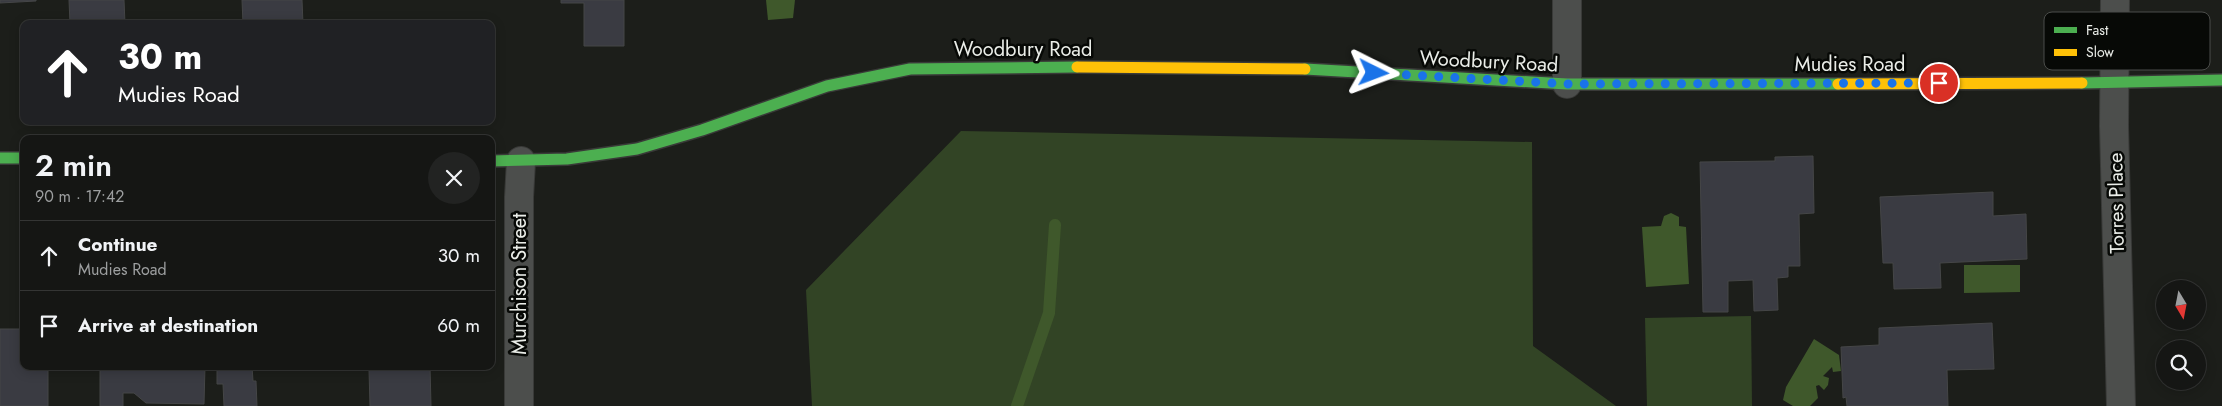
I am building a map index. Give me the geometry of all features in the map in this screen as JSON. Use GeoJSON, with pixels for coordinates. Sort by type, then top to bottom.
{"type":"FeatureCollection","features":[{"type":"Feature","properties":{"kind":"street"},"geometry":{"type":"LineString","coordinates":[[1567,0],[1568,84]]}},
{"type":"Feature","properties":{"kind":"street","name":"Woodbury Road"},"geometry":{"type":"LineString","coordinates":[[495,161],[567,159],[637,148],[702,130],[827,86],[910,69],[982,67],[1278,68],[1568,84]]}},
{"type":"Feature","properties":{"kind":"street","name":"Torres Place"},"geometry":{"type":"LineString","coordinates":[[2116,70],[2114,136],[2121,406]]}},
{"type":"Feature","properties":{"kind":"street","name":"Mudies Road"},"geometry":{"type":"LineString","coordinates":[[1568,84],[2116,83],[2222,80]]}},
{"type":"Feature","properties":{"kind":"street"},"geometry":{"type":"LineString","coordinates":[[0,158],[20,158]]}},
{"type":"Feature","properties":{"kind":"street","name":"Murchison Street"},"geometry":{"type":"LineString","coordinates":[[519,406],[519,197],[521,161]]}},
{"type":"Feature","properties":{"kind":"shaded area"},"geometry":{"type":"Polygon","coordinates":[[[766,0],[795,0],[793,18],[768,20],[766,0]]]}},
{"type":"Feature","properties":{"kind":"shaded area"},"geometry":{"type":"Polygon","coordinates":[[[961,131],[1532,142],[1533,346],[1616,406],[812,406],[806,290],[961,131]]]}},
{"type":"Feature","properties":{"kind":"shaded area"},"geometry":{"type":"Polygon","coordinates":[[[1671,213],[1679,217],[1679,226],[1686,227],[1689,284],[1646,287],[1642,227],[1661,226],[1664,216],[1671,213]]]}},
{"type":"Feature","properties":{"kind":"shaded area"},"geometry":{"type":"Polygon","coordinates":[[[1964,265],[2020,265],[2020,292],[1964,293],[1964,265]]]}},
{"type":"Feature","properties":{"kind":"shaded area"},"geometry":{"type":"Polygon","coordinates":[[[1751,316],[1752,406],[1647,406],[1645,318],[1751,316]]]}},
{"type":"Feature","properties":{"kind":"shaded area"},"geometry":{"type":"Polygon","coordinates":[[[1814,339],[1839,355],[1841,371],[1833,372],[1832,367],[1823,376],[1829,378],[1828,385],[1824,390],[1819,385],[1816,386],[1818,398],[1810,406],[1793,406],[1783,400],[1786,387],[1814,339]]]}},
{"type":"Feature","properties":{"kind":"building"},"geometry":{"type":"Polygon","coordinates":[[[0,0],[36,0],[36,1],[0,3],[0,0]]]}},
{"type":"Feature","properties":{"kind":"building"},"geometry":{"type":"Polygon","coordinates":[[[69,0],[124,0],[125,20],[70,20],[69,0]]]}},
{"type":"Feature","properties":{"kind":"building"},"geometry":{"type":"Polygon","coordinates":[[[242,0],[302,0],[303,20],[243,20],[242,0]]]}},
{"type":"Feature","properties":{"kind":"building"},"geometry":{"type":"Polygon","coordinates":[[[561,0],[624,0],[624,46],[584,46],[584,3],[561,3],[561,0]]]}},
{"type":"Feature","properties":{"kind":"building"},"geometry":{"type":"Polygon","coordinates":[[[1813,156],[1814,213],[1799,214],[1800,266],[1788,266],[1788,277],[1777,278],[1778,310],[1754,311],[1753,280],[1728,281],[1728,312],[1703,312],[1700,162],[1775,161],[1775,157],[1813,156]]]}},
{"type":"Feature","properties":{"kind":"building"},"geometry":{"type":"Polygon","coordinates":[[[1993,192],[1993,216],[2026,214],[2027,259],[1940,263],[1941,288],[1894,289],[1893,263],[1883,263],[1880,197],[1993,192]]]}},
{"type":"Feature","properties":{"kind":"building"},"geometry":{"type":"Polygon","coordinates":[[[1992,323],[1994,369],[1947,370],[1948,406],[1847,406],[1846,397],[1843,398],[1841,347],[1879,345],[1879,328],[1992,323]]]}},
{"type":"Feature","properties":{"kind":"building"},"geometry":{"type":"Polygon","coordinates":[[[0,329],[20,329],[20,370],[48,370],[48,406],[0,406],[0,329]]]}},
{"type":"Feature","properties":{"kind":"building"},"geometry":{"type":"Polygon","coordinates":[[[100,370],[205,370],[204,404],[146,403],[134,393],[123,393],[123,406],[100,406],[100,370]]]}},
{"type":"Feature","properties":{"kind":"building"},"geometry":{"type":"Polygon","coordinates":[[[217,370],[252,370],[253,381],[256,381],[257,406],[224,406],[223,384],[217,384],[217,370]]]}},
{"type":"Feature","properties":{"kind":"building"},"geometry":{"type":"Polygon","coordinates":[[[369,370],[430,370],[431,406],[370,406],[369,370]]]}},
{"type":"Feature","properties":{"kind":"waterway"},"geometry":{"type":"LineString","coordinates":[[1017,406],[1049,313],[1055,225]]}},
{"type":"Feature","properties":{"kind":"traffic: fast"},"geometry":{"type":"LineString","coordinates":[[495,161],[567,159],[637,149],[702,130],[827,86],[910,69],[1077,67]]}},
{"type":"Feature","properties":{"kind":"traffic: fast"},"geometry":{"type":"LineString","coordinates":[[1305,69],[1567,84],[1838,84]]}},
{"type":"Feature","properties":{"kind":"traffic: fast"},"geometry":{"type":"LineString","coordinates":[[2082,83],[2222,80]]}},
{"type":"Feature","properties":{"kind":"traffic: fast"},"geometry":{"type":"LineString","coordinates":[[0,158],[20,158]]}},
{"type":"Feature","properties":{"kind":"traffic: slow"},"geometry":{"type":"LineString","coordinates":[[1077,67],[1305,69]]}},
{"type":"Feature","properties":{"kind":"traffic: slow"},"geometry":{"type":"LineString","coordinates":[[1838,84],[2082,83]]}},
{"type":"Feature","properties":{"kind":"route"},"geometry":{"type":"LineString","coordinates":[[1374,73],[1568,84],[1939,83]]}}]}
